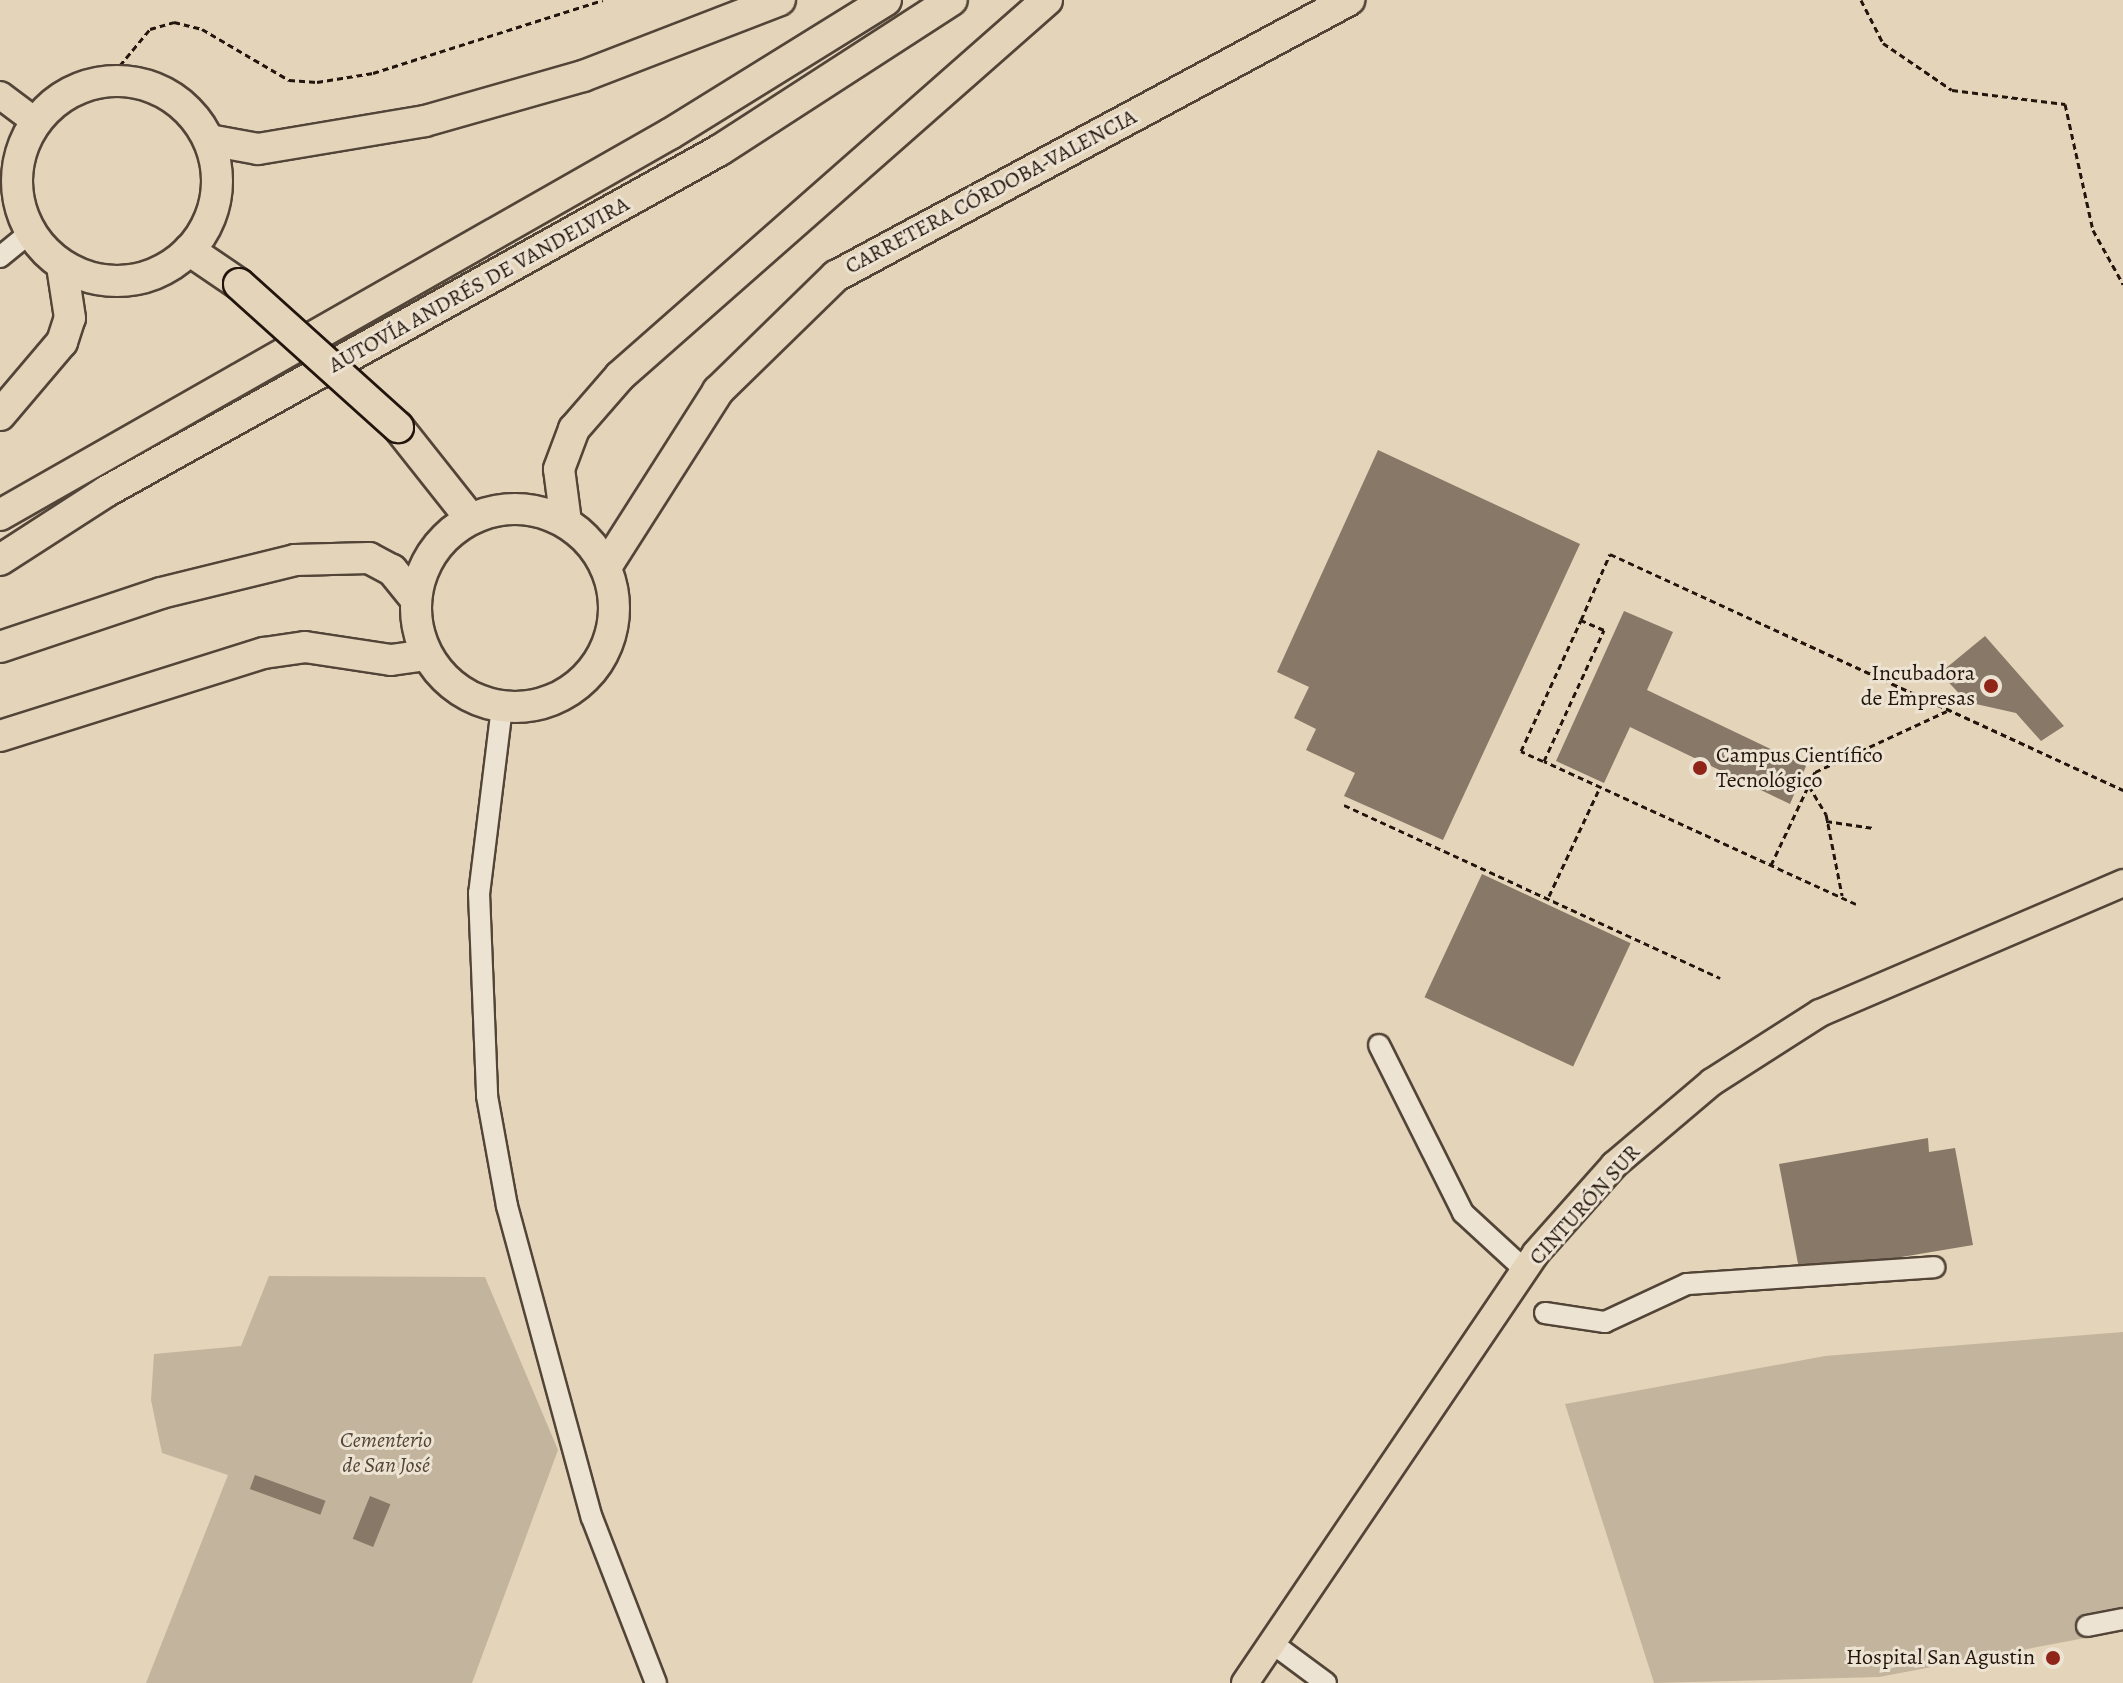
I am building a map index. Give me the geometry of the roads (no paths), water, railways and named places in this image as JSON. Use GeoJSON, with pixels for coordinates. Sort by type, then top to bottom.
{"type":"FeatureCollection","features":[{"type":"Feature","properties":{"kind":"highway"},"geometry":{"type":"LineString","coordinates":[[209,140],[258,149],[425,121],[583,76],[780,0]]}},
{"type":"Feature","properties":{"kind":"highway","name":"AUTOVÍA ANDRÉS DE VANDELVIRA"},"geometry":{"type":"LineString","coordinates":[[0,515],[670,134],[886,0]]}},
{"type":"Feature","properties":{"kind":"highway","name":"AUTOVÍA ANDRÉS DE VANDELVIRA"},"geometry":{"type":"LineString","coordinates":[[0,560],[107,491],[720,150],[952,0]]}},
{"type":"Feature","properties":{"kind":"highway"},"geometry":{"type":"LineString","coordinates":[[566,522],[559,469],[574,429],[620,376],[1047,0]]}},
{"type":"Feature","properties":{"kind":"highway","name":"CARRETERA CÓRDOBA-VALENCIA"},"geometry":{"type":"LineString","coordinates":[[606,567],[718,391],[836,276],[1349,0]]}},
{"type":"Feature","properties":{"kind":"highway"},"geometry":{"type":"LineString","coordinates":[[107,81],[167,94],[209,140],[216,198],[189,250],[161,271],[128,281],[94,279],[62,266],[30,233],[16,177],[36,122],[55,102],[107,81]]}},
{"type":"Feature","properties":{"kind":"highway"},"geometry":{"type":"LineString","coordinates":[[189,250],[239,284],[398,427],[471,519]]}},
{"type":"Feature","properties":{"kind":"highway"},"geometry":{"type":"LineString","coordinates":[[0,415],[62,342],[70,318],[62,266]]}},
{"type":"Feature","properties":{"kind":"highway"},"geometry":{"type":"LineString","coordinates":[[0,647],[161,593],[295,560],[369,558],[392,570],[416,600],[427,655],[458,690],[502,707],[554,700],[595,668],[614,619],[606,567],[566,522],[519,508],[471,519],[432,552],[416,600]]}},
{"type":"Feature","properties":{"kind":"highway"},"geometry":{"type":"LineString","coordinates":[[0,736],[264,653],[305,647],[391,660],[427,655]]}},
{"type":"Feature","properties":{"kind":"main road"},"geometry":{"type":"LineString","coordinates":[[0,95],[36,122]]}},
{"type":"Feature","properties":{"kind":"main road","name":"CINTURÓN SUR"},"geometry":{"type":"LineString","coordinates":[[1245,1683],[1525,1270],[1614,1165],[1724,1074],[1820,1013],[2123,883]]}},
{"type":"Feature","properties":{"kind":"street"},"geometry":{"type":"LineString","coordinates":[[0,257],[30,233]]}},
{"type":"Feature","properties":{"kind":"street"},"geometry":{"type":"LineString","coordinates":[[502,707],[479,893],[487,1096],[507,1206],[592,1518],[656,1683]]}},
{"type":"Feature","properties":{"kind":"street"},"geometry":{"type":"LineString","coordinates":[[1379,1045],[1463,1213],[1525,1270]]}},
{"type":"Feature","properties":{"kind":"street"},"geometry":{"type":"LineString","coordinates":[[1545,1313],[1605,1322],[1687,1284],[1934,1267]]}},
{"type":"Feature","properties":{"kind":"street"},"geometry":{"type":"LineString","coordinates":[[2087,1626],[2123,1619]]}},
{"type":"Feature","properties":{"kind":"street"},"geometry":{"type":"LineString","coordinates":[[1272,1643],[1326,1683]]}},
{"type":"Feature","properties":{"kind":"place","name":"Incubadora de Empresas"},"geometry":{"type":"Point","coordinates":[1991,686]}},
{"type":"Feature","properties":{"kind":"place","name":"Campus Científico Tecnológico"},"geometry":{"type":"Point","coordinates":[1700,768]}},
{"type":"Feature","properties":{"kind":"place","name":"Hospital San Agustin"},"geometry":{"type":"Point","coordinates":[2053,1658]}},
{"type":"Feature","properties":{"kind":"park label","name":"Cementerio de San José"},"geometry":{"type":"Point","coordinates":[386,1452]}}]}
